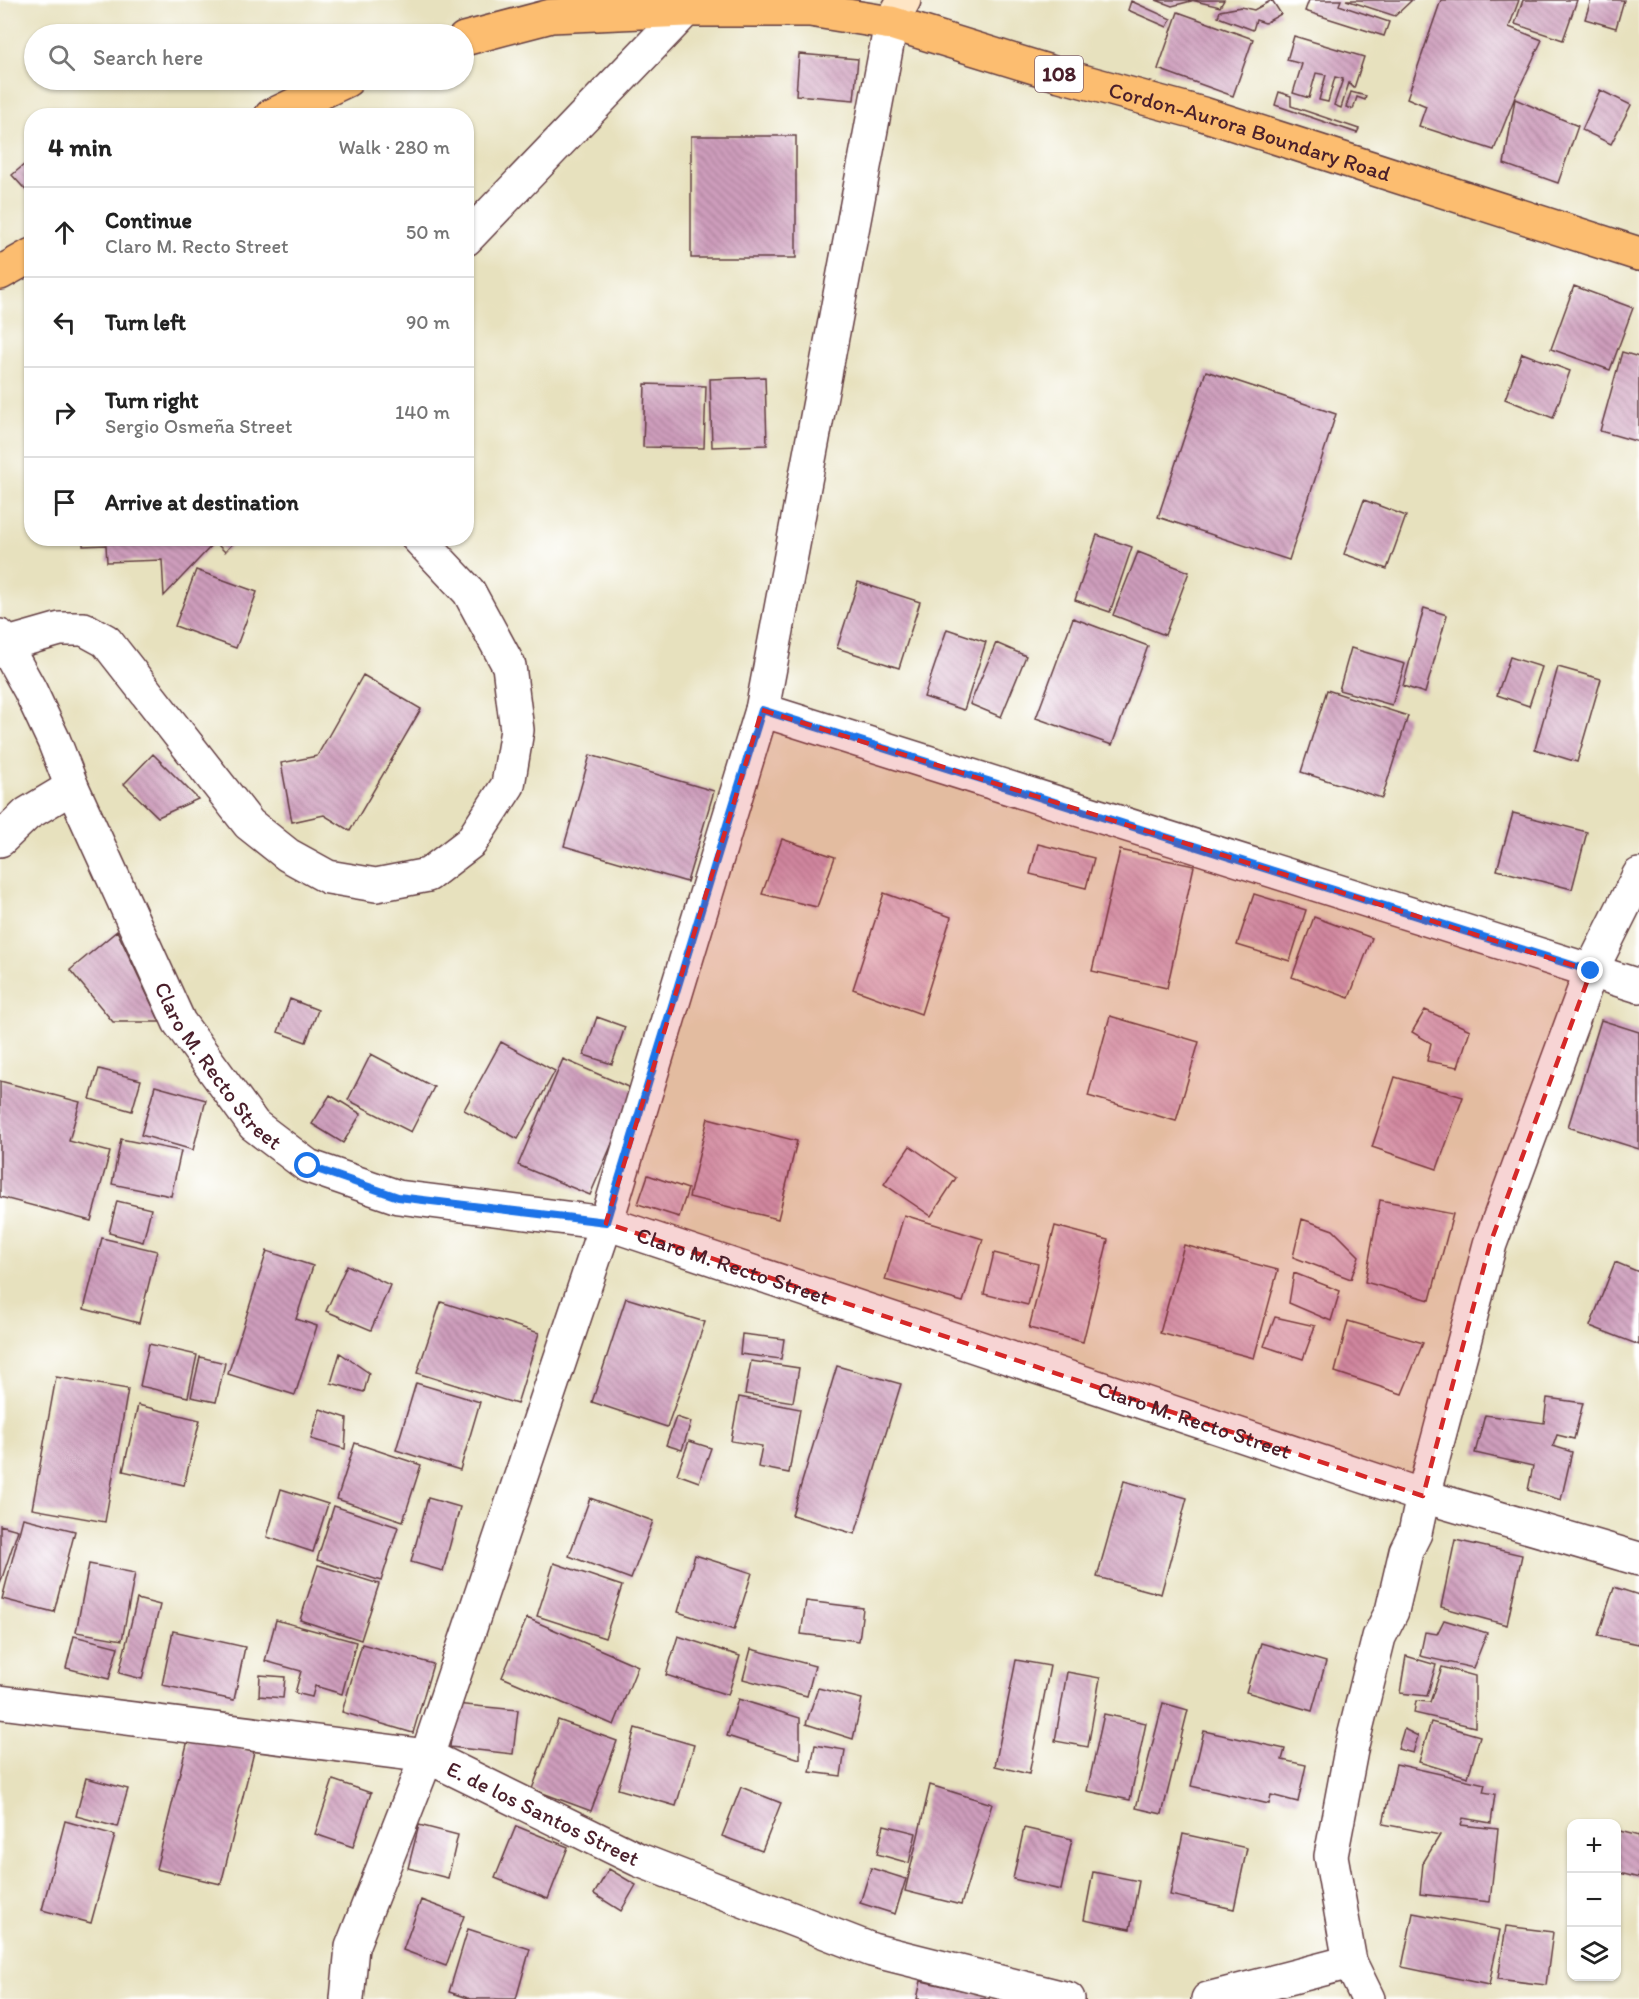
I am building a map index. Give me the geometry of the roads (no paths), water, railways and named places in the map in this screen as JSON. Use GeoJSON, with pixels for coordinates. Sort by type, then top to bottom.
{"type":"FeatureCollection","features":[{"type":"Feature","properties":{"kind":"main road","name":"Cordon-Aurora Boundary Road"},"geometry":{"type":"LineString","coordinates":[[474,36],[551,16],[686,10],[897,11],[1060,75],[1203,114],[1639,254]]}},
{"type":"Feature","properties":{"kind":"main road"},"geometry":{"type":"LineString","coordinates":[[288,108],[326,90]]}},
{"type":"Feature","properties":{"kind":"main road"},"geometry":{"type":"LineString","coordinates":[[0,273],[24,260]]}},
{"type":"Feature","properties":{"kind":"street"},"geometry":{"type":"LineString","coordinates":[[474,231],[686,10]]}},
{"type":"Feature","properties":{"kind":"street"},"geometry":{"type":"LineString","coordinates":[[347,1999],[352,1947],[428,1756],[606,1222],[762,710],[897,11]]}},
{"type":"Feature","properties":{"kind":"street"},"geometry":{"type":"LineString","coordinates":[[2,641],[60,629],[84,629],[106,640],[249,824],[288,855],[328,877],[376,885],[428,875],[471,842],[508,785],[517,730],[509,666],[469,592],[426,546]]}},
{"type":"Feature","properties":{"kind":"street","name":"Claro M. Recto Street"},"geometry":{"type":"LineString","coordinates":[[2,641],[54,741],[72,787],[179,1022],[254,1125],[308,1166],[398,1197],[606,1222],[1423,1496],[1639,1559]]}},
{"type":"Feature","properties":{"kind":"street"},"geometry":{"type":"LineString","coordinates":[[762,710],[1639,986]]}},
{"type":"Feature","properties":{"kind":"street"},"geometry":{"type":"LineString","coordinates":[[0,840],[27,814],[72,787]]}},
{"type":"Feature","properties":{"kind":"street"},"geometry":{"type":"LineString","coordinates":[[1368,1999],[1350,1962],[1331,1856],[1352,1746],[1379,1637],[1392,1611],[1407,1551],[1415,1533],[1490,1244],[1591,971],[1639,875]]}},
{"type":"Feature","properties":{"kind":"street","name":"E. de los Santos Street"},"geometry":{"type":"LineString","coordinates":[[0,1702],[428,1756],[639,1860],[861,1946],[1068,1999]]}},
{"type":"Feature","properties":{"kind":"street"},"geometry":{"type":"LineString","coordinates":[[1208,1999],[1350,1962]]}}]}
